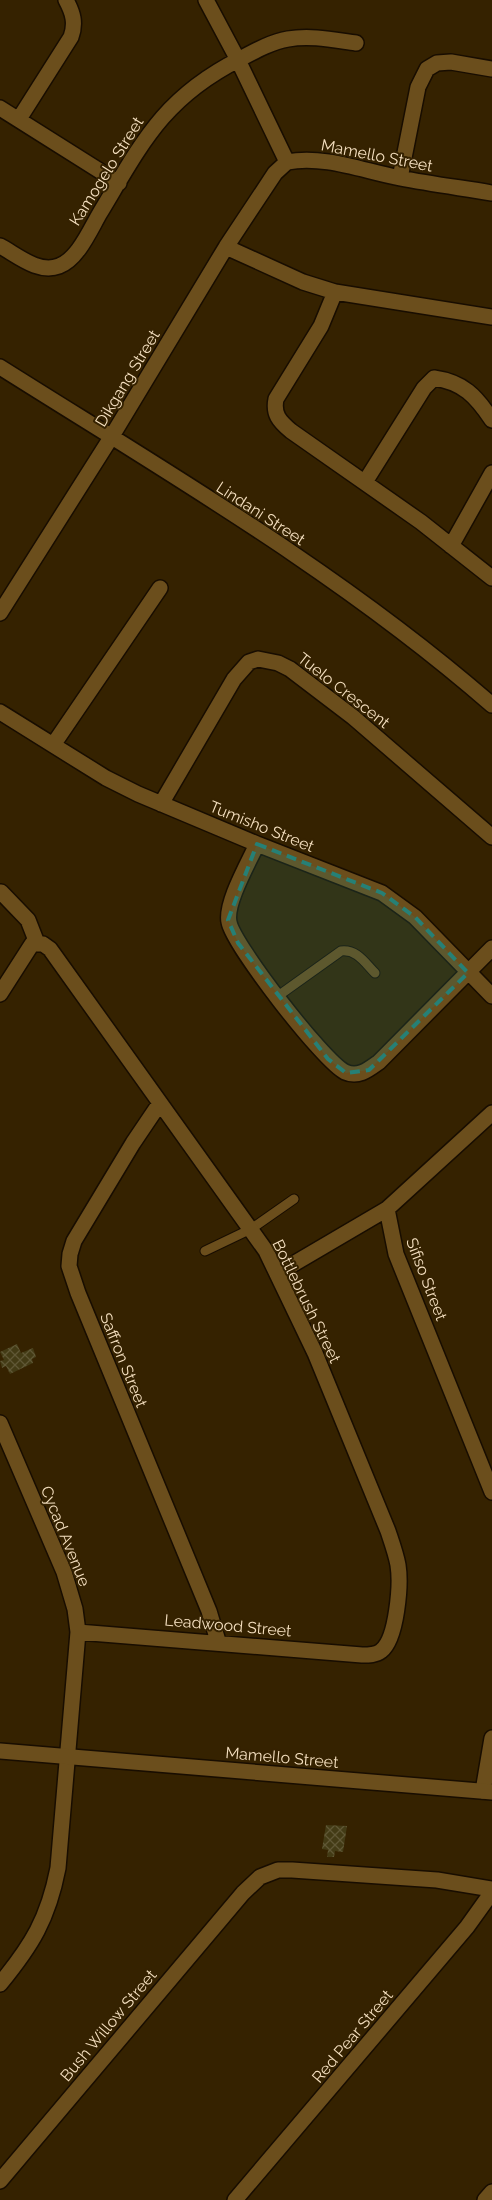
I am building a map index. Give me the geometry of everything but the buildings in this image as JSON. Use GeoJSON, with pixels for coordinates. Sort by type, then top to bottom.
{"type":"FeatureCollection","features":[{"type":"Feature","properties":{"kind":"street"},"geometry":{"type":"LineString","coordinates":[[19,119],[71,37],[74,18],[66,0]]}},
{"type":"Feature","properties":{"kind":"street"},"geometry":{"type":"LineString","coordinates":[[206,0],[238,60],[286,162]]}},
{"type":"Feature","properties":{"kind":"street","name":"Kamogelo Street"},"geometry":{"type":"LineString","coordinates":[[0,246],[41,268],[58,266],[75,253],[157,122],[173,104],[194,86],[238,60],[275,42],[305,37],[356,44]]}},
{"type":"Feature","properties":{"kind":"street"},"geometry":{"type":"LineString","coordinates":[[400,178],[418,87],[423,75],[432,65],[451,62],[492,69]]}},
{"type":"Feature","properties":{"kind":"street"},"geometry":{"type":"LineString","coordinates":[[0,108],[119,183]]}},
{"type":"Feature","properties":{"kind":"street","name":"Mamello Street"},"geometry":{"type":"LineString","coordinates":[[286,162],[301,160],[320,161],[400,178],[492,193]]}},
{"type":"Feature","properties":{"kind":"street","name":"Dikgang Street"},"geometry":{"type":"LineString","coordinates":[[0,613],[112,436],[226,247],[275,173],[286,162]]}},
{"type":"Feature","properties":{"kind":"street"},"geometry":{"type":"LineString","coordinates":[[226,247],[303,282],[335,292],[492,317]]}},
{"type":"Feature","properties":{"kind":"street"},"geometry":{"type":"LineString","coordinates":[[335,292],[321,326],[282,387],[274,408],[276,416],[287,428],[365,482],[492,578]]}},
{"type":"Feature","properties":{"kind":"street","name":"Lindani Street"},"geometry":{"type":"LineString","coordinates":[[0,367],[112,436],[328,578],[388,621],[492,705]]}},
{"type":"Feature","properties":{"kind":"street"},"geometry":{"type":"LineString","coordinates":[[365,482],[424,388],[434,378],[451,380],[477,398],[492,420]]}},
{"type":"Feature","properties":{"kind":"street"},"geometry":{"type":"LineString","coordinates":[[451,546],[492,473]]}},
{"type":"Feature","properties":{"kind":"street"},"geometry":{"type":"LineString","coordinates":[[53,746],[160,588]]}},
{"type":"Feature","properties":{"kind":"street","name":"Tuelo Crescent"},"geometry":{"type":"LineString","coordinates":[[160,804],[234,679],[249,662],[258,659],[278,663],[306,681],[353,717],[492,837]]}},
{"type":"Feature","properties":{"kind":"street","name":"Tumisho Street"},"geometry":{"type":"LineString","coordinates":[[0,712],[106,778],[160,804],[382,893],[415,917],[492,996]]}},
{"type":"Feature","properties":{"kind":"street"},"geometry":{"type":"LineString","coordinates":[[257,844],[230,908],[228,920],[238,943],[328,1059],[341,1070],[354,1074],[368,1070],[378,1062],[492,948]]}},
{"type":"Feature","properties":{"kind":"street","name":"Bottlebrush Street"},"geometry":{"type":"LineString","coordinates":[[1,892],[28,920],[44,946],[251,1229],[278,1273],[315,1353],[395,1553],[398,1582],[393,1628],[388,1644],[376,1654]]}},
{"type":"Feature","properties":{"kind":"street"},"geometry":{"type":"LineString","coordinates":[[0,994],[28,950],[44,946]]}},
{"type":"Feature","properties":{"kind":"street","name":"Saffron Street"},"geometry":{"type":"LineString","coordinates":[[160,1103],[81,1227],[70,1254],[69,1266],[78,1293],[209,1611],[218,1641]]}},
{"type":"Feature","properties":{"kind":"street"},"geometry":{"type":"LineString","coordinates":[[278,1273],[387,1209],[492,1112]]}},
{"type":"Feature","properties":{"kind":"street","name":"Sifiso Street"},"geometry":{"type":"LineString","coordinates":[[387,1209],[396,1254],[492,1492]]}},
{"type":"Feature","properties":{"kind":"street","name":"Cycad Avenue"},"geometry":{"type":"LineString","coordinates":[[0,1423],[64,1572],[75,1609],[78,1632],[58,1868],[49,1907],[36,1936],[0,1984]]}},
{"type":"Feature","properties":{"kind":"street","name":"Leadwood Street"},"geometry":{"type":"LineString","coordinates":[[78,1632],[218,1641],[362,1655],[376,1654]]}},
{"type":"Feature","properties":{"kind":"street"},"geometry":{"type":"LineString","coordinates":[[488,1791],[492,1738]]}},
{"type":"Feature","properties":{"kind":"street","name":"Mamello Street"},"geometry":{"type":"LineString","coordinates":[[0,1751],[488,1791]]}},
{"type":"Feature","properties":{"kind":"street","name":"Bush Willow Street"},"geometry":{"type":"LineString","coordinates":[[0,2181],[243,1893],[260,1877],[278,1870],[292,1870],[437,1880],[492,1891]]}},
{"type":"Feature","properties":{"kind":"street","name":"Red Pear Street"},"geometry":{"type":"LineString","coordinates":[[235,2200],[467,1927],[492,1891]]}},
{"type":"Feature","properties":{"kind":"street"},"geometry":{"type":"LineString","coordinates":[[485,2200],[492,2192]]}},
{"type":"Feature","properties":{"kind":"lane"},"geometry":{"type":"LineString","coordinates":[[278,996],[341,951],[349,950],[357,954],[375,973]]}},
{"type":"Feature","properties":{"kind":"lane"},"geometry":{"type":"LineString","coordinates":[[205,1251],[251,1229],[294,1199]]}},
{"type":"Feature","properties":{"kind":"highlighted area"},"geometry":{"type":"Polygon","coordinates":[[[257,844],[382,893],[415,917],[468,973],[369,1070],[346,1073],[328,1059],[238,943],[228,920],[257,844]]]}}]}
